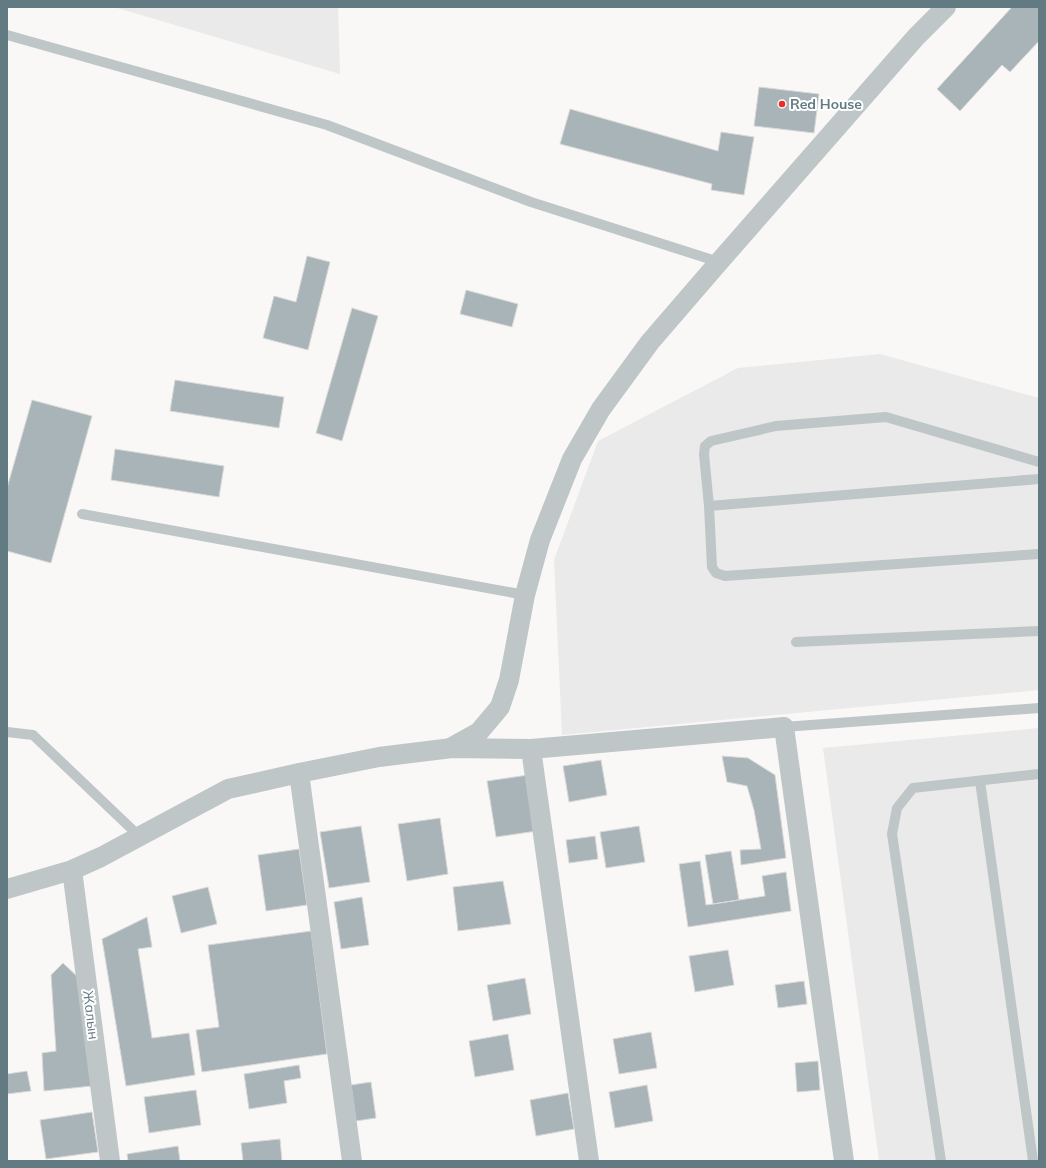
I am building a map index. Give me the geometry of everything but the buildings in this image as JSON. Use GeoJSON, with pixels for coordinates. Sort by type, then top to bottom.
{"type":"FeatureCollection","features":[{"type":"Feature","properties":{"kind":"street"},"geometry":{"type":"LineString","coordinates":[[452,748],[479,732],[500,707],[509,680],[525,595],[540,540],[572,459],[601,409],[650,342],[916,38],[946,7]]}},
{"type":"Feature","properties":{"kind":"street"},"geometry":{"type":"LineString","coordinates":[[7,889],[72,870],[101,857],[228,789],[379,757],[452,748],[531,750],[784,727],[844,1161]]}},
{"type":"Feature","properties":{"kind":"street"},"geometry":{"type":"LineString","coordinates":[[531,750],[589,1161]]}},
{"type":"Feature","properties":{"kind":"street"},"geometry":{"type":"LineString","coordinates":[[299,774],[352,1161]]}},
{"type":"Feature","properties":{"kind":"street","name":"Жалын"},"geometry":{"type":"LineString","coordinates":[[72,870],[110,1161]]}},
{"type":"Feature","properties":{"kind":"lane"},"geometry":{"type":"LineString","coordinates":[[7,35],[327,125],[531,202],[719,262]]}},
{"type":"Feature","properties":{"kind":"lane"},"geometry":{"type":"LineString","coordinates":[[1039,462],[886,417],[776,426],[711,441],[705,446],[704,454],[709,506],[712,567],[716,573],[725,576],[1039,554]]}},
{"type":"Feature","properties":{"kind":"lane"},"geometry":{"type":"LineString","coordinates":[[709,506],[1039,479]]}},
{"type":"Feature","properties":{"kind":"lane"},"geometry":{"type":"LineString","coordinates":[[82,514],[525,595]]}},
{"type":"Feature","properties":{"kind":"lane"},"geometry":{"type":"LineString","coordinates":[[796,642],[1039,631]]}},
{"type":"Feature","properties":{"kind":"lane"},"geometry":{"type":"LineString","coordinates":[[784,727],[1039,708]]}},
{"type":"Feature","properties":{"kind":"lane"},"geometry":{"type":"LineString","coordinates":[[7,732],[33,735],[139,836]]}},
{"type":"Feature","properties":{"kind":"lane"},"geometry":{"type":"LineString","coordinates":[[941,1161],[892,834],[897,808],[913,788],[1039,774]]}},
{"type":"Feature","properties":{"kind":"lane"},"geometry":{"type":"LineString","coordinates":[[980,781],[1033,1161]]}},
{"type":"Feature","properties":{"kind":"shaded area"},"geometry":{"type":"Polygon","coordinates":[[[114,7],[338,7],[340,74],[114,7]]]}},
{"type":"Feature","properties":{"kind":"shaded area"},"geometry":{"type":"Polygon","coordinates":[[[880,354],[1039,398],[1039,690],[562,735],[554,560],[598,441],[738,368],[880,354]]]}},
{"type":"Feature","properties":{"kind":"shaded area"},"geometry":{"type":"Polygon","coordinates":[[[1039,728],[1039,1161],[879,1161],[823,748],[1039,728]]]}},
{"type":"Feature","properties":{"kind":"place","name":"Red House"},"geometry":{"type":"Point","coordinates":[782,104]}}]}
